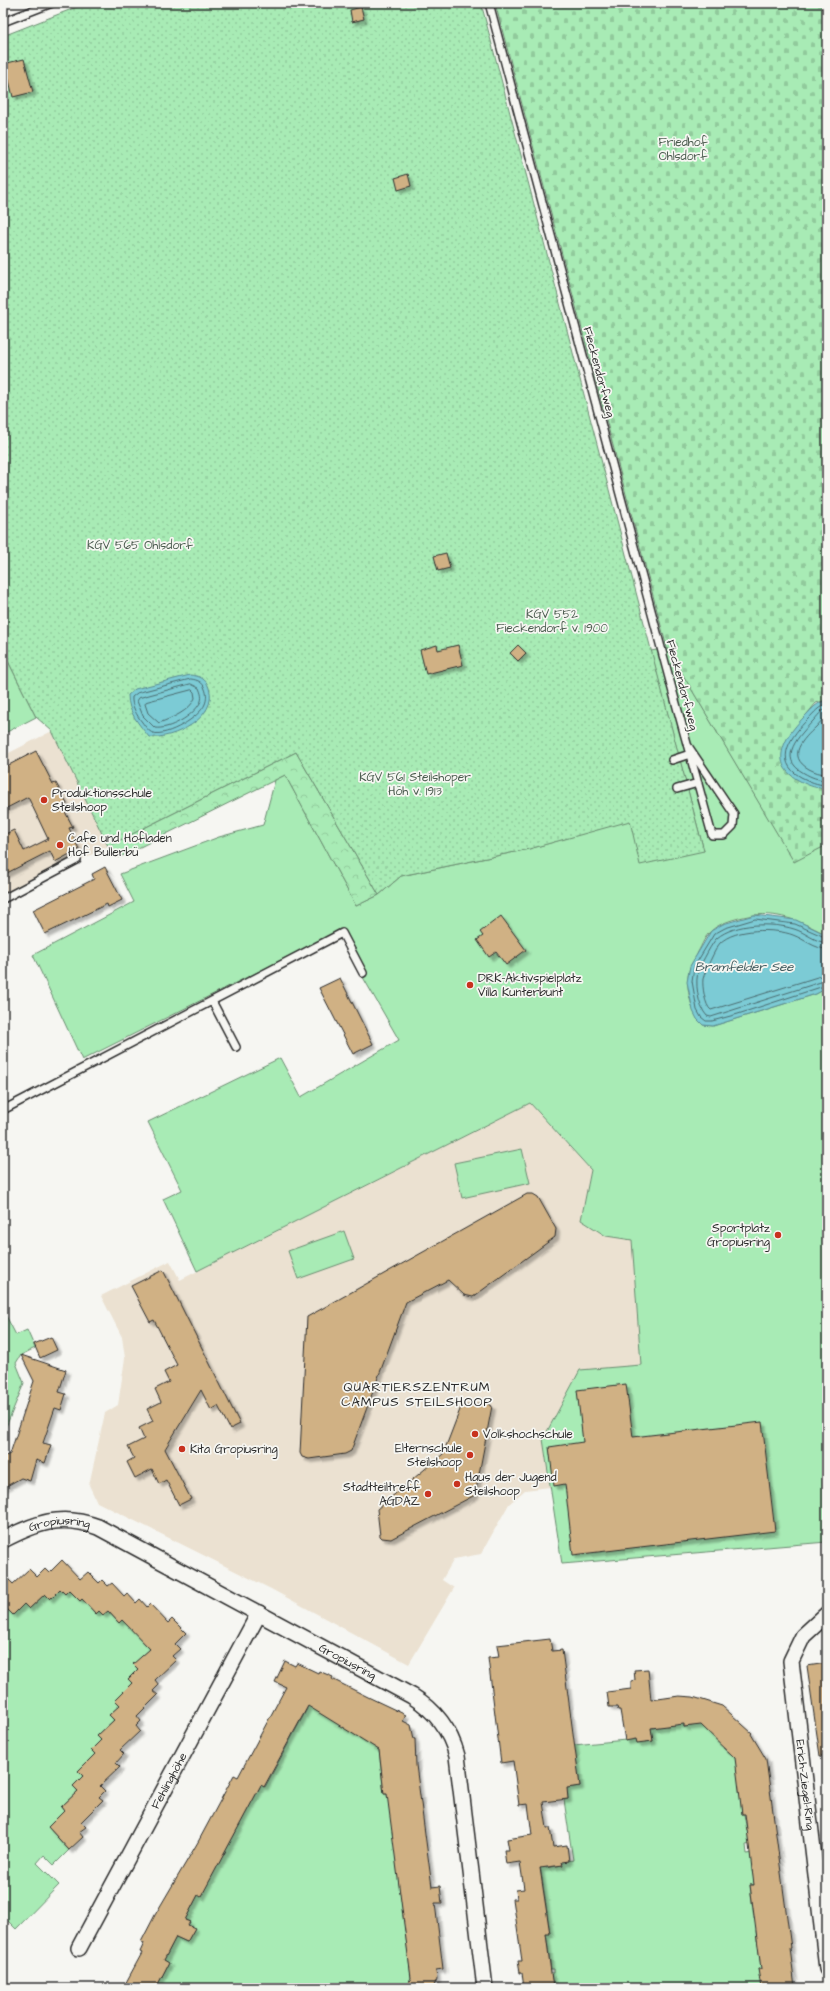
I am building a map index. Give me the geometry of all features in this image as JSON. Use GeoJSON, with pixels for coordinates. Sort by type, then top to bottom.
{"type":"FeatureCollection","features":[{"type":"Feature","properties":{"kind":"street","name":"Gropiusring"},"geometry":{"type":"LineString","coordinates":[[3,1540],[31,1526],[48,1521],[64,1520],[90,1524],[412,1696],[433,1711],[446,1728],[455,1747],[485,1988]]}},
{"type":"Feature","properties":{"kind":"street","name":"Fehlinghöhe"},"geometry":{"type":"LineString","coordinates":[[79,1948],[259,1613]]}},
{"type":"Feature","properties":{"kind":"street","name":"Erich-Ziegel-Ring"},"geometry":{"type":"LineString","coordinates":[[827,1614],[803,1636],[791,1661],[827,1969]]}},
{"type":"Feature","properties":{"kind":"lane"},"geometry":{"type":"LineString","coordinates":[[3,22],[52,3]]}},
{"type":"Feature","properties":{"kind":"lane","name":"Fieckendorfweg"},"geometry":{"type":"LineString","coordinates":[[489,3],[690,754],[712,835],[724,835],[733,826],[734,814],[688,746]]}},
{"type":"Feature","properties":{"kind":"lane"},"geometry":{"type":"LineString","coordinates":[[672,760],[690,754]]}},
{"type":"Feature","properties":{"kind":"lane"},"geometry":{"type":"LineString","coordinates":[[677,789],[698,783]]}},
{"type":"Feature","properties":{"kind":"lane"},"geometry":{"type":"LineString","coordinates":[[3,899],[77,860]]}},
{"type":"Feature","properties":{"kind":"lane"},"geometry":{"type":"LineString","coordinates":[[3,1110],[342,933],[363,973]]}},
{"type":"Feature","properties":{"kind":"lane"},"geometry":{"type":"LineString","coordinates":[[212,1001],[236,1047]]}},
{"type":"Feature","properties":{"kind":"shaded area","name":"Produktionsschule Steilshoop"},"geometry":{"type":"Polygon","coordinates":[[[52,731],[108,846],[3,900],[3,756],[52,731]]]}},
{"type":"Feature","properties":{"kind":"shaded area"},"geometry":{"type":"Polygon","coordinates":[[[530,1103],[591,1170],[581,1220],[606,1236],[632,1239],[641,1365],[543,1439],[550,1487],[525,1490],[509,1504],[481,1554],[454,1559],[442,1580],[454,1588],[409,1664],[271,1589],[97,1502],[89,1485],[105,1413],[118,1405],[125,1358],[122,1337],[101,1296],[170,1261],[180,1280],[530,1103]]]}},
{"type":"Feature","properties":{"kind":"green space"},"geometry":{"type":"Polygon","coordinates":[[[87,3],[481,3],[704,851],[640,865],[630,821],[529,849],[401,876],[379,895],[296,752],[108,846],[52,731],[36,717],[3,651],[3,36],[87,3]]]}},
{"type":"Feature","properties":{"kind":"green space","name":"Friedhof Ohlsdorf"},"geometry":{"type":"Polygon","coordinates":[[[495,3],[827,3],[827,700],[816,703],[807,714],[822,789],[827,788],[827,845],[794,862],[667,648],[495,3]]]}},
{"type":"Feature","properties":{"kind":"green space"},"geometry":{"type":"Polygon","coordinates":[[[667,648],[794,861],[827,845],[827,935],[792,919],[773,915],[754,915],[731,920],[715,928],[707,935],[691,965],[688,988],[692,1005],[699,1020],[703,1025],[713,1026],[816,994],[827,988],[827,1542],[562,1564],[543,1439],[580,1370],[641,1365],[632,1240],[606,1236],[581,1220],[591,1170],[530,1103],[197,1271],[163,1199],[182,1190],[148,1122],[280,1058],[301,1097],[399,1040],[337,932],[82,1060],[33,955],[134,902],[120,874],[219,837],[263,825],[275,780],[285,775],[356,906],[379,895],[401,876],[529,849],[630,820],[704,851],[651,651],[667,648]]]}},
{"type":"Feature","properties":{"kind":"green space"},"geometry":{"type":"Polygon","coordinates":[[[3,651],[36,717],[3,734],[3,651]]]}},
{"type":"Feature","properties":{"kind":"green space"},"geometry":{"type":"Polygon","coordinates":[[[296,752],[379,895],[356,906],[285,775],[120,857],[118,857],[108,846],[296,752]]]}},
{"type":"Feature","properties":{"kind":"green space"},"geometry":{"type":"Polygon","coordinates":[[[522,1149],[530,1183],[462,1198],[454,1163],[522,1149]]]}},
{"type":"Feature","properties":{"kind":"green space"},"geometry":{"type":"Polygon","coordinates":[[[344,1231],[354,1259],[298,1279],[288,1251],[344,1231]]]}},
{"type":"Feature","properties":{"kind":"green space"},"geometry":{"type":"Polygon","coordinates":[[[3,1310],[16,1335],[27,1330],[35,1348],[21,1355],[16,1363],[24,1383],[3,1434],[3,1310]]]}},
{"type":"Feature","properties":{"kind":"green space"},"geometry":{"type":"Polygon","coordinates":[[[60,1589],[65,1594],[69,1590],[80,1601],[82,1599],[96,1613],[99,1611],[108,1611],[119,1623],[122,1620],[133,1631],[143,1621],[150,1649],[134,1664],[138,1669],[132,1683],[115,1700],[120,1705],[109,1715],[114,1720],[97,1736],[101,1740],[91,1750],[95,1754],[83,1776],[73,1786],[78,1791],[61,1807],[64,1811],[48,1827],[69,1850],[54,1865],[44,1855],[37,1863],[59,1885],[16,1929],[3,1916],[3,1615],[8,1610],[13,1615],[24,1604],[29,1609],[45,1594],[50,1599],[60,1589]]]}},
{"type":"Feature","properties":{"kind":"green space"},"geometry":{"type":"Polygon","coordinates":[[[306,1696],[379,1750],[384,1794],[388,1794],[412,1985],[410,1988],[156,1988],[169,1963],[164,1960],[176,1937],[187,1942],[194,1929],[188,1925],[190,1922],[185,1920],[198,1895],[201,1896],[261,1785],[265,1787],[307,1709],[306,1696]]]}},
{"type":"Feature","properties":{"kind":"green space"},"geometry":{"type":"Polygon","coordinates":[[[693,1722],[708,1726],[727,1745],[724,1748],[730,1753],[733,1751],[741,1765],[744,1804],[741,1804],[742,1814],[744,1814],[747,1831],[750,1830],[752,1844],[746,1845],[747,1854],[751,1853],[752,1871],[756,1884],[750,1885],[754,1919],[760,1919],[756,1931],[757,1941],[761,1940],[758,1945],[760,1961],[764,1968],[758,1969],[764,1988],[553,1988],[551,1973],[554,1973],[554,1969],[551,1969],[546,1934],[550,1933],[540,1865],[545,1864],[546,1868],[562,1865],[562,1862],[573,1860],[564,1800],[568,1799],[567,1788],[580,1786],[574,1745],[636,1739],[653,1741],[651,1728],[684,1723],[684,1727],[692,1726],[693,1722]]]}},
{"type":"Feature","properties":{"kind":"water"},"geometry":{"type":"Polygon","coordinates":[[[190,675],[202,678],[208,685],[210,699],[207,708],[201,717],[181,730],[170,735],[149,737],[132,713],[128,701],[128,695],[135,689],[190,675]]]}},
{"type":"Feature","properties":{"kind":"water"},"geometry":{"type":"Polygon","coordinates":[[[827,700],[827,788],[820,788],[800,781],[790,774],[784,766],[782,758],[786,741],[791,732],[815,706],[827,700]]]}},
{"type":"Feature","properties":{"kind":"water","name":"Bramfelder See"},"geometry":{"type":"Polygon","coordinates":[[[754,915],[796,920],[827,935],[827,988],[816,994],[713,1026],[703,1025],[697,1019],[693,1011],[687,982],[690,966],[711,931],[723,924],[754,915]]]}},
{"type":"Feature","properties":{"kind":"building"},"geometry":{"type":"Polygon","coordinates":[[[361,7],[364,19],[352,22],[350,10],[361,7]]]}},
{"type":"Feature","properties":{"kind":"building"},"geometry":{"type":"Polygon","coordinates":[[[24,59],[33,92],[13,97],[8,76],[3,77],[3,64],[24,59]]]}},
{"type":"Feature","properties":{"kind":"building"},"geometry":{"type":"Polygon","coordinates":[[[408,174],[411,186],[398,190],[395,178],[408,174]]]}},
{"type":"Feature","properties":{"kind":"building"},"geometry":{"type":"Polygon","coordinates":[[[446,553],[450,568],[438,571],[434,556],[446,553]]]}},
{"type":"Feature","properties":{"kind":"building"},"geometry":{"type":"Polygon","coordinates":[[[437,645],[438,650],[458,645],[463,665],[426,674],[420,650],[437,645]]]}},
{"type":"Feature","properties":{"kind":"building"},"geometry":{"type":"Polygon","coordinates":[[[518,645],[526,653],[518,661],[510,653],[518,645]]]}},
{"type":"Feature","properties":{"kind":"building"},"geometry":{"type":"Polygon","coordinates":[[[36,751],[53,784],[56,783],[67,804],[62,806],[73,827],[69,828],[79,849],[55,862],[50,851],[3,875],[3,835],[14,830],[24,851],[48,839],[28,797],[3,810],[3,768],[36,751]]]}},
{"type":"Feature","properties":{"kind":"building"},"geometry":{"type":"Polygon","coordinates":[[[105,867],[122,900],[108,907],[107,904],[45,934],[33,910],[94,879],[92,874],[105,867]]]}},
{"type":"Feature","properties":{"kind":"building"},"geometry":{"type":"Polygon","coordinates":[[[501,916],[526,950],[506,965],[496,952],[489,957],[477,940],[483,936],[480,932],[501,916]]]}},
{"type":"Feature","properties":{"kind":"building"},"geometry":{"type":"Polygon","coordinates":[[[340,978],[373,1044],[353,1054],[319,988],[340,978]]]}},
{"type":"Feature","properties":{"kind":"building"},"geometry":{"type":"Polygon","coordinates":[[[527,1194],[533,1194],[538,1197],[556,1229],[555,1237],[473,1297],[464,1295],[448,1280],[406,1302],[351,1451],[345,1454],[309,1459],[302,1457],[300,1453],[307,1317],[527,1194]]]}},
{"type":"Feature","properties":{"kind":"building"},"geometry":{"type":"Polygon","coordinates":[[[163,1270],[240,1424],[230,1429],[218,1406],[211,1410],[201,1390],[165,1449],[191,1499],[179,1505],[166,1480],[159,1484],[152,1469],[135,1478],[127,1462],[134,1458],[128,1447],[144,1439],[139,1428],[153,1421],[147,1409],[161,1402],[155,1389],[169,1382],[164,1372],[177,1365],[154,1320],[150,1322],[131,1286],[163,1270]]]}},
{"type":"Feature","properties":{"kind":"building"},"geometry":{"type":"Polygon","coordinates":[[[51,1337],[57,1350],[40,1358],[34,1344],[51,1337]]]}},
{"type":"Feature","properties":{"kind":"building"},"geometry":{"type":"Polygon","coordinates":[[[21,1355],[66,1370],[59,1392],[66,1394],[61,1410],[55,1408],[43,1443],[51,1445],[45,1463],[36,1460],[30,1481],[21,1478],[3,1488],[3,1457],[10,1454],[34,1381],[21,1355]]]}},
{"type":"Feature","properties":{"kind":"building"},"geometry":{"type":"Polygon","coordinates":[[[626,1384],[633,1437],[762,1422],[775,1531],[573,1555],[565,1484],[554,1486],[549,1447],[583,1442],[577,1390],[626,1384]]]}},
{"type":"Feature","properties":{"kind":"building"},"geometry":{"type":"Polygon","coordinates":[[[485,1402],[492,1406],[475,1495],[391,1539],[382,1538],[380,1536],[377,1509],[443,1454],[461,1407],[485,1402]]]}},
{"type":"Feature","properties":{"kind":"building"},"geometry":{"type":"Polygon","coordinates":[[[62,1560],[80,1579],[88,1572],[99,1583],[102,1580],[108,1586],[112,1583],[124,1596],[127,1593],[136,1603],[140,1599],[147,1607],[150,1604],[168,1623],[172,1619],[186,1633],[175,1644],[180,1649],[172,1656],[176,1660],[155,1680],[159,1685],[153,1691],[158,1695],[137,1716],[141,1721],[136,1726],[140,1731],[120,1750],[124,1754],[116,1763],[120,1767],[100,1786],[105,1791],[99,1797],[103,1800],[81,1822],[86,1827],[79,1832],[83,1837],[69,1850],[48,1827],[64,1811],[61,1807],[78,1791],[73,1786],[83,1776],[78,1771],[95,1754],[91,1750],[101,1740],[97,1736],[114,1720],[109,1715],[120,1705],[115,1700],[132,1683],[128,1679],[138,1669],[133,1664],[150,1649],[122,1620],[119,1623],[108,1611],[103,1615],[99,1611],[96,1614],[82,1599],[80,1601],[69,1590],[65,1594],[60,1589],[50,1599],[45,1594],[29,1609],[24,1604],[13,1615],[3,1605],[3,1574],[13,1584],[29,1569],[37,1577],[45,1569],[49,1573],[62,1560]]]}},
{"type":"Feature","properties":{"kind":"building"},"geometry":{"type":"Polygon","coordinates":[[[550,1639],[552,1651],[562,1650],[580,1786],[567,1788],[568,1799],[543,1802],[547,1828],[550,1828],[553,1847],[567,1845],[569,1861],[562,1862],[563,1865],[540,1868],[550,1934],[546,1934],[553,1988],[524,1988],[522,1973],[520,1973],[518,1961],[522,1961],[513,1899],[517,1899],[516,1890],[524,1889],[520,1862],[506,1864],[504,1850],[509,1850],[507,1839],[532,1835],[528,1804],[519,1805],[513,1761],[501,1763],[488,1658],[499,1657],[497,1645],[550,1639]]]}},
{"type":"Feature","properties":{"kind":"building"},"geometry":{"type":"Polygon","coordinates":[[[285,1661],[295,1666],[297,1663],[318,1673],[319,1671],[333,1677],[332,1679],[406,1715],[403,1721],[411,1725],[415,1739],[416,1765],[432,1887],[440,1886],[442,1903],[435,1903],[443,1969],[436,1970],[437,1979],[433,1988],[405,1988],[411,1978],[387,1794],[384,1794],[379,1750],[308,1706],[264,1787],[261,1785],[201,1897],[198,1895],[185,1920],[190,1922],[188,1925],[195,1928],[187,1942],[176,1937],[164,1960],[169,1963],[156,1988],[123,1988],[142,1953],[140,1952],[144,1943],[141,1942],[155,1915],[198,1842],[234,1775],[238,1777],[286,1687],[275,1682],[285,1661]]]}},
{"type":"Feature","properties":{"kind":"building"},"geometry":{"type":"Polygon","coordinates":[[[827,1663],[827,1755],[820,1756],[807,1666],[827,1663]]]}},
{"type":"Feature","properties":{"kind":"building"},"geometry":{"type":"Polygon","coordinates":[[[648,1669],[651,1700],[679,1696],[693,1697],[722,1706],[752,1733],[751,1734],[766,1759],[795,1988],[761,1988],[758,1969],[761,1969],[750,1885],[754,1885],[745,1814],[742,1814],[735,1758],[701,1725],[684,1727],[684,1724],[651,1728],[653,1741],[637,1743],[636,1739],[625,1741],[620,1710],[618,1710],[617,1707],[609,1707],[607,1692],[631,1689],[631,1681],[635,1680],[634,1670],[648,1669]]]}},
{"type":"Feature","properties":{"kind":"place","name":"Produktionsschule Steilshoop"},"geometry":{"type":"Point","coordinates":[44,800]}},
{"type":"Feature","properties":{"kind":"place","name":"Cafe und Hofladen Hof Bullerbü"},"geometry":{"type":"Point","coordinates":[60,845]}},
{"type":"Feature","properties":{"kind":"place","name":"DRK-Aktivspielplatz Villa Kunterbunt"},"geometry":{"type":"Point","coordinates":[470,985]}},
{"type":"Feature","properties":{"kind":"place","name":"Sportplatz Gropiusring"},"geometry":{"type":"Point","coordinates":[778,1235]}},
{"type":"Feature","properties":{"kind":"place","name":"Volkshochschule"},"geometry":{"type":"Point","coordinates":[475,1434]}},
{"type":"Feature","properties":{"kind":"place","name":"Kita Gropiusring"},"geometry":{"type":"Point","coordinates":[182,1449]}},
{"type":"Feature","properties":{"kind":"place","name":"Elternschule Steilshoop"},"geometry":{"type":"Point","coordinates":[470,1455]}},
{"type":"Feature","properties":{"kind":"place","name":"Haus der Jugend Steilshoop"},"geometry":{"type":"Point","coordinates":[457,1484]}},
{"type":"Feature","properties":{"kind":"place","name":"Stadtteiltreff AGDAZ"},"geometry":{"type":"Point","coordinates":[428,1494]}},
{"type":"Feature","properties":{"kind":"district","name":"QUARTIERSZENTRUM CAMPUS STEILSHOOP"},"geometry":{"type":"Point","coordinates":[417,1394]}},
{"type":"Feature","properties":{"kind":"park label","name":"KGV 565 Ohlsdorf"},"geometry":{"type":"Point","coordinates":[140,545]}},
{"type":"Feature","properties":{"kind":"park label","name":"KGV 552 Fieckendorf v. 1900"},"geometry":{"type":"Point","coordinates":[552,621]}},
{"type":"Feature","properties":{"kind":"park label","name":"KGV 561 Steilshoper Höh v. 1913"},"geometry":{"type":"Point","coordinates":[415,784]}}]}
